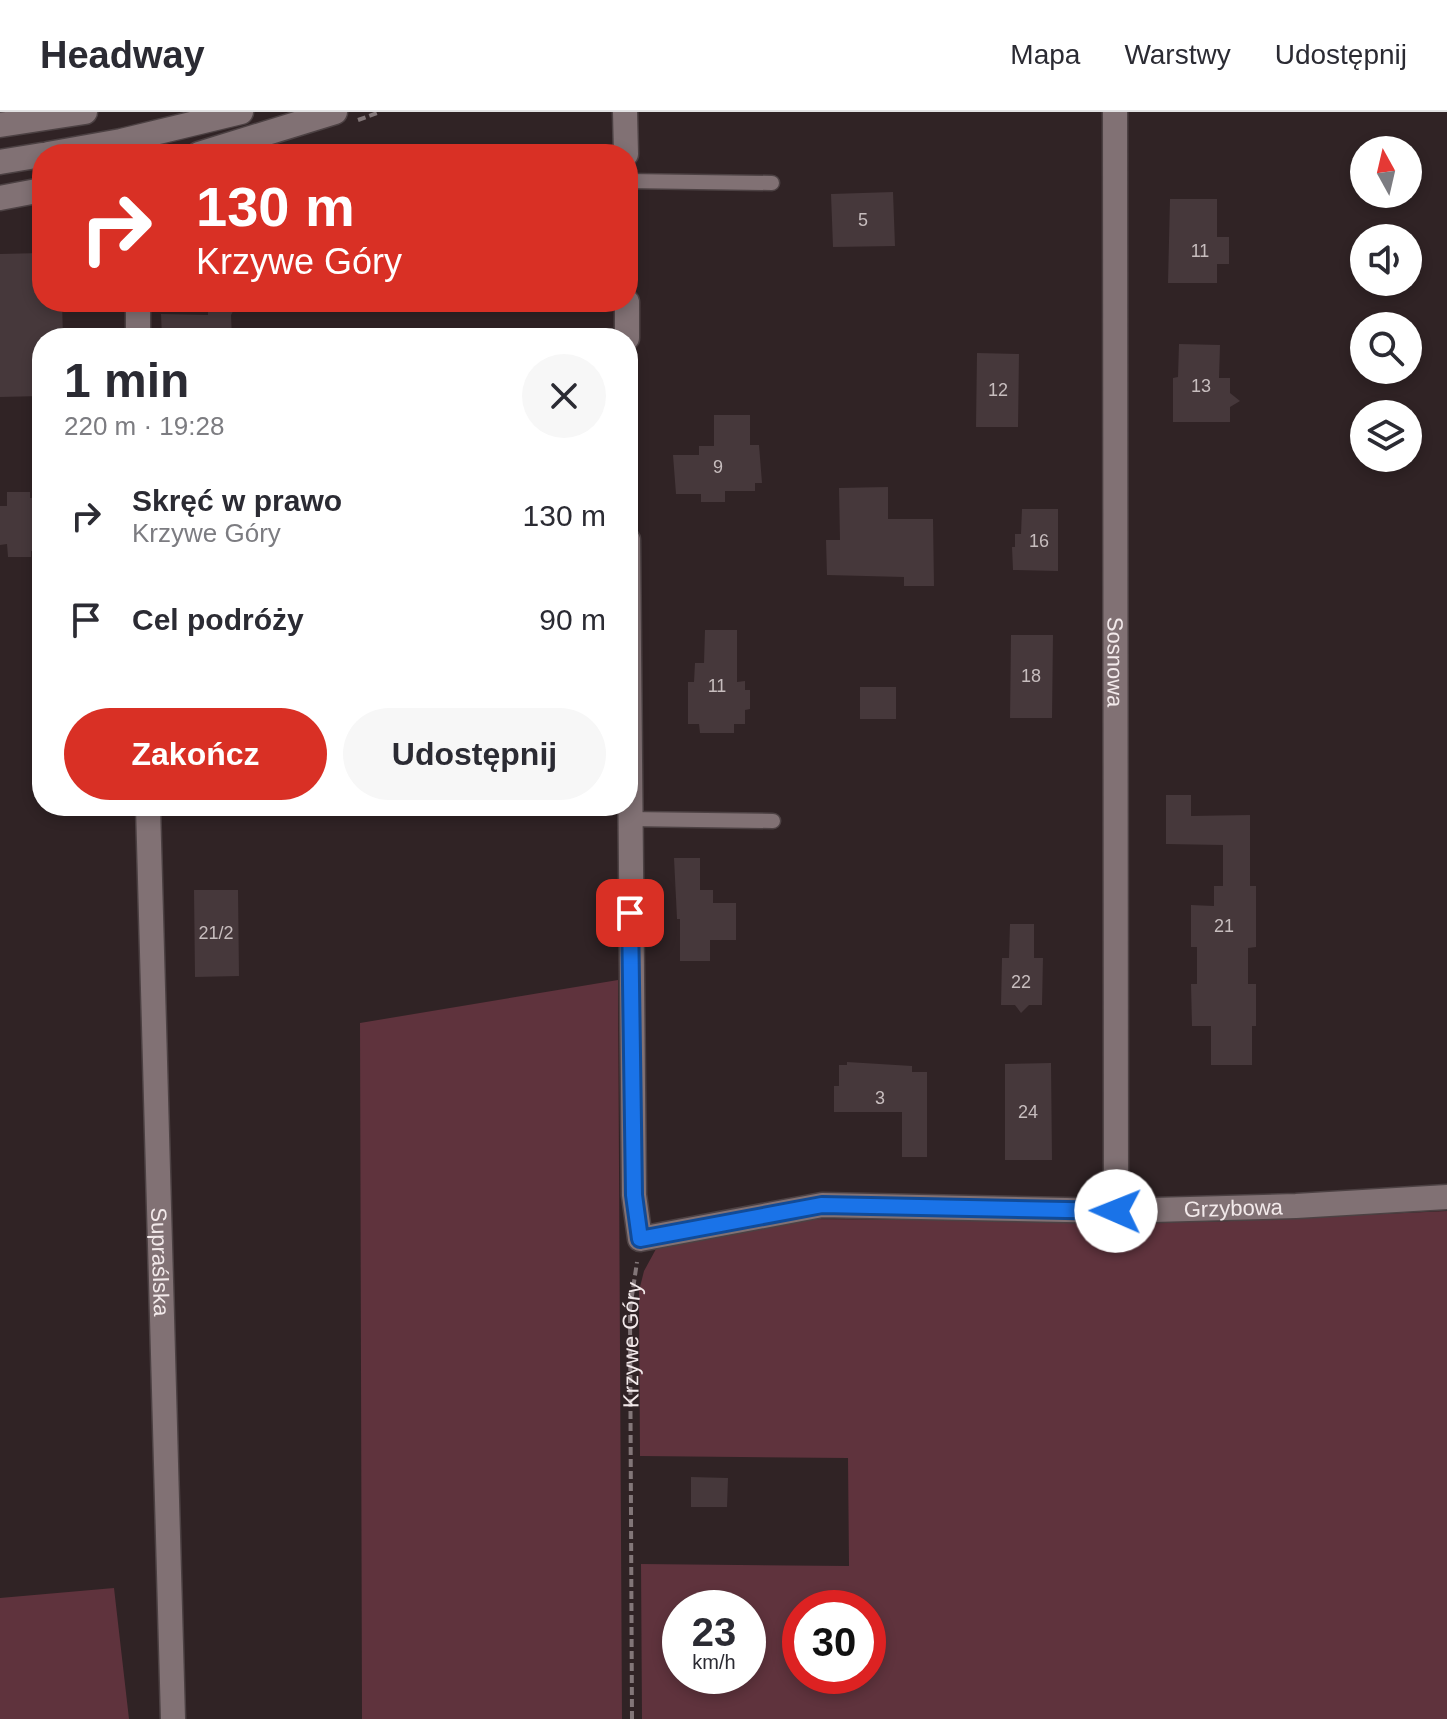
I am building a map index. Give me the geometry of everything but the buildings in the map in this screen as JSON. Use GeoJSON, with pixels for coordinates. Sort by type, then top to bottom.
{"type":"FeatureCollection","features":[{"type":"Feature","properties":{"kind":"street"},"geometry":{"type":"LineString","coordinates":[[0,125],[85,112]]}},
{"type":"Feature","properties":{"kind":"street"},"geometry":{"type":"LineString","coordinates":[[103,144],[241,112]]}},
{"type":"Feature","properties":{"kind":"street"},"geometry":{"type":"LineString","coordinates":[[231,144],[335,112]]}},
{"type":"Feature","properties":{"kind":"street"},"geometry":{"type":"LineString","coordinates":[[625,112],[626,144]]}},
{"type":"Feature","properties":{"kind":"street","name":"Sosnowa"},"geometry":{"type":"LineString","coordinates":[[1115,112],[1116,1211]]}},
{"type":"Feature","properties":{"kind":"street"},"geometry":{"type":"LineString","coordinates":[[0,162],[32,156]]}},
{"type":"Feature","properties":{"kind":"street"},"geometry":{"type":"LineString","coordinates":[[0,198],[32,192]]}},
{"type":"Feature","properties":{"kind":"street","name":"Supraślska"},"geometry":{"type":"LineString","coordinates":[[148,816],[173,1719]]}},
{"type":"Feature","properties":{"kind":"street"},"geometry":{"type":"LineString","coordinates":[[629,816],[634,1195],[640,1239]]}},
{"type":"Feature","properties":{"kind":"street","name":"Grzybowa"},"geometry":{"type":"LineString","coordinates":[[640,1239],[822,1205],[1116,1211],[1296,1206],[1447,1197]]}},
{"type":"Feature","properties":{"kind":"lane"},"geometry":{"type":"LineString","coordinates":[[638,181],[772,183]]}},
{"type":"Feature","properties":{"kind":"lane"},"geometry":{"type":"LineString","coordinates":[[629,819],[773,821]]}},
{"type":"Feature","properties":{"kind":"path","name":"Krzywe Góry"},"geometry":{"type":"LineString","coordinates":[[632,1719],[630,1309],[640,1239]]}},
{"type":"Feature","properties":{"kind":"shaded area"},"geometry":{"type":"Polygon","coordinates":[[[618,980],[622,1719],[362,1719],[360,1023],[618,980]]]}},
{"type":"Feature","properties":{"kind":"shaded area"},"geometry":{"type":"Polygon","coordinates":[[[1447,1211],[1447,1719],[642,1719],[641,1564],[849,1566],[848,1458],[640,1456],[639,1291],[644,1271],[656,1249],[694,1235],[794,1219],[1210,1222],[1447,1211]]]}},
{"type":"Feature","properties":{"kind":"shaded area"},"geometry":{"type":"Polygon","coordinates":[[[114,1588],[129,1719],[0,1719],[0,1598],[114,1588]]]}},
{"type":"Feature","properties":{"kind":"route"},"geometry":{"type":"LineString","coordinates":[[630,913],[634,1195],[640,1239],[822,1205],[1116,1211]]}}]}
